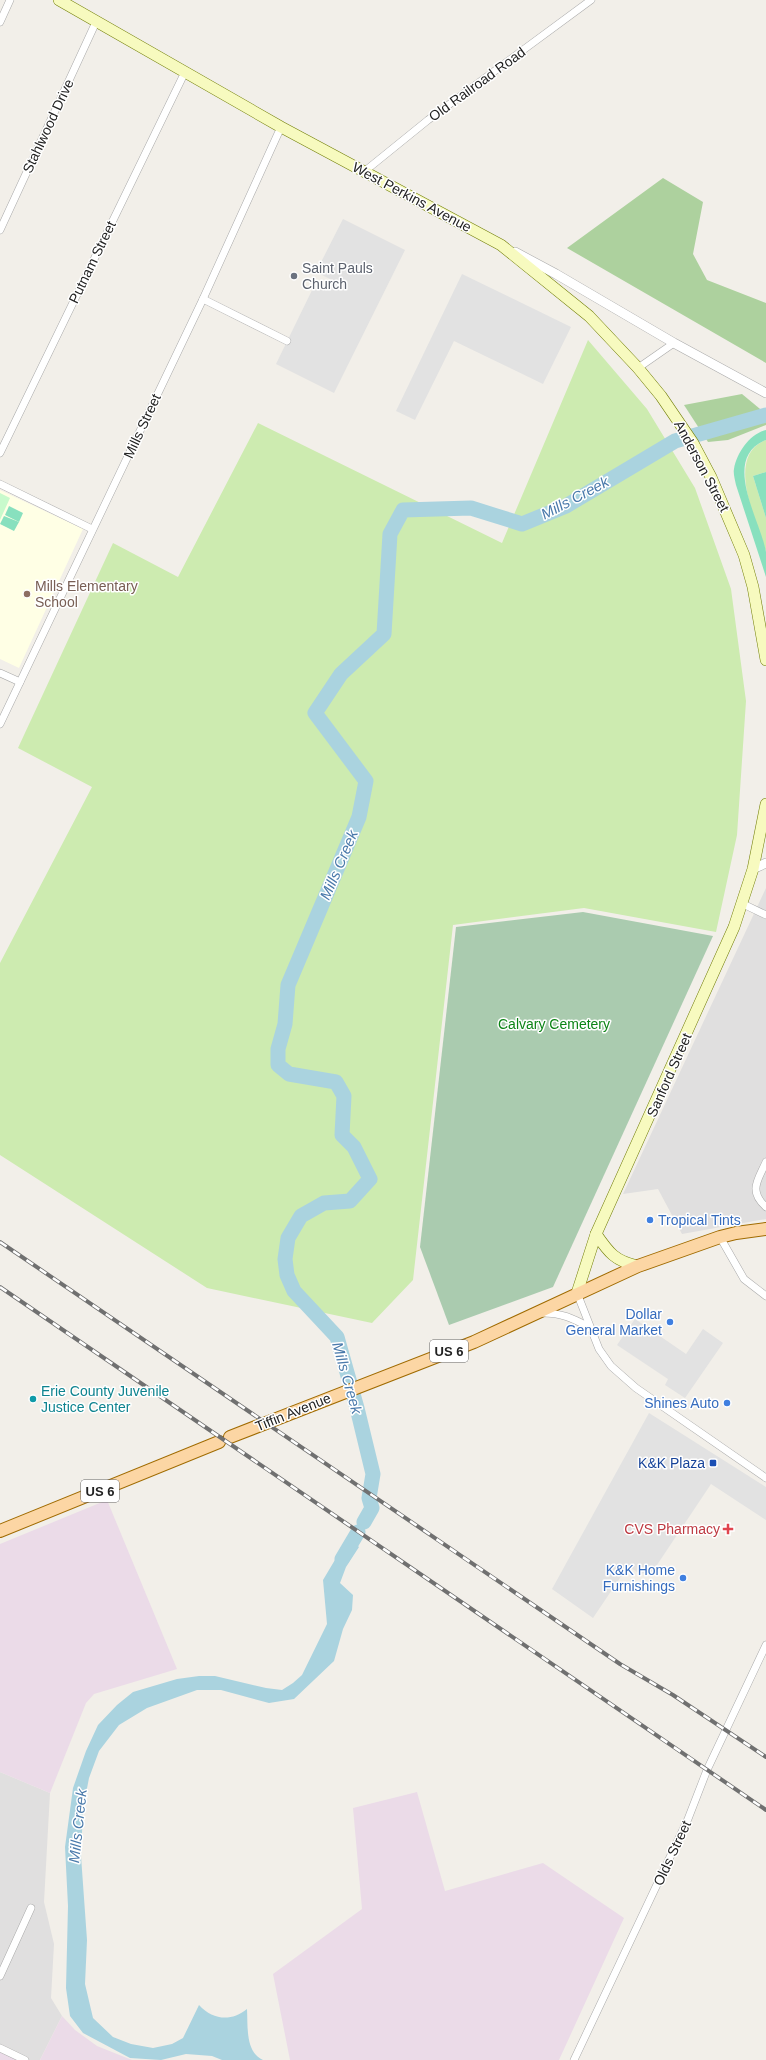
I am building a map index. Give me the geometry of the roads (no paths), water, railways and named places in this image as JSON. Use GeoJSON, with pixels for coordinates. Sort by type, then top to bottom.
{"type":"FeatureCollection","features":[{"type":"Feature","properties":{"kind":"main road","name":"West Perkins Avenue"},"geometry":{"type":"LineString","coordinates":[[59,0],[281,127],[501,245]]}},
{"type":"Feature","properties":{"kind":"main road","name":"Anderson Street"},"geometry":{"type":"LineString","coordinates":[[501,245],[589,316],[638,368],[684,428],[722,500],[744,555],[756,602],[766,660]]}},
{"type":"Feature","properties":{"kind":"main road"},"geometry":{"type":"LineString","coordinates":[[753,869],[766,804]]}},
{"type":"Feature","properties":{"kind":"main road","name":"Sanford Street"},"geometry":{"type":"LineString","coordinates":[[577,1293],[596,1234],[704,997],[743,904],[753,869]]}},
{"type":"Feature","properties":{"kind":"main road","name":"US 6"},"geometry":{"type":"LineString","coordinates":[[577,1293],[638,1266],[720,1237],[766,1229]]}},
{"type":"Feature","properties":{"kind":"main road"},"geometry":{"type":"LineString","coordinates":[[596,1234],[616,1259],[624,1263],[638,1266]]}},
{"type":"Feature","properties":{"kind":"main road","name":"Tiffin Avenue"},"geometry":{"type":"LineString","coordinates":[[0,1531],[338,1394],[474,1342],[577,1293]]}},
{"type":"Feature","properties":{"kind":"street"},"geometry":{"type":"LineString","coordinates":[[0,22],[10,0]]}},
{"type":"Feature","properties":{"kind":"street","name":"Old Railroad Road"},"geometry":{"type":"LineString","coordinates":[[364,171],[428,120],[591,0]]}},
{"type":"Feature","properties":{"kind":"street","name":"Stahlwood Drive"},"geometry":{"type":"LineString","coordinates":[[0,230],[96,22]]}},
{"type":"Feature","properties":{"kind":"street","name":"Putnam Street"},"geometry":{"type":"LineString","coordinates":[[0,453],[185,72]]}},
{"type":"Feature","properties":{"kind":"street","name":"Mills Street"},"geometry":{"type":"LineString","coordinates":[[0,724],[203,299],[281,127]]}},
{"type":"Feature","properties":{"kind":"street","name":"West Perkins Avenue"},"geometry":{"type":"LineString","coordinates":[[501,245],[556,274],[674,343],[766,393]]}},
{"type":"Feature","properties":{"kind":"street"},"geometry":{"type":"LineString","coordinates":[[203,299],[287,341]]}},
{"type":"Feature","properties":{"kind":"street"},"geometry":{"type":"LineString","coordinates":[[638,368],[674,343]]}},
{"type":"Feature","properties":{"kind":"street"},"geometry":{"type":"LineString","coordinates":[[0,484],[92,529]]}},
{"type":"Feature","properties":{"kind":"street"},"geometry":{"type":"LineString","coordinates":[[0,673],[20,682]]}},
{"type":"Feature","properties":{"kind":"street"},"geometry":{"type":"LineString","coordinates":[[753,869],[766,863]]}},
{"type":"Feature","properties":{"kind":"street"},"geometry":{"type":"LineString","coordinates":[[743,904],[766,915]]}},
{"type":"Feature","properties":{"kind":"street"},"geometry":{"type":"LineString","coordinates":[[766,1162],[755,1190],[757,1197],[766,1207]]}},
{"type":"Feature","properties":{"kind":"street"},"geometry":{"type":"LineString","coordinates":[[720,1237],[744,1279],[766,1296]]}},
{"type":"Feature","properties":{"kind":"street"},"geometry":{"type":"LineString","coordinates":[[577,1293],[589,1328],[599,1349],[611,1366],[636,1388],[766,1478]]}},
{"type":"Feature","properties":{"kind":"street"},"geometry":{"type":"LineString","coordinates":[[532,1314],[558,1313],[570,1317],[589,1328]]}},
{"type":"Feature","properties":{"kind":"street","name":"Olds Street"},"geometry":{"type":"LineString","coordinates":[[574,2060],[688,1819],[708,1770],[766,1645]]}},
{"type":"Feature","properties":{"kind":"street"},"geometry":{"type":"LineString","coordinates":[[0,1976],[31,1908]]}},
{"type":"Feature","properties":{"kind":"street"},"geometry":{"type":"LineString","coordinates":[[0,2048],[25,2060]]}},
{"type":"Feature","properties":{"kind":"water"},"geometry":{"type":"Polygon","coordinates":[[[348,1538],[359,1547],[346,1567],[340,1583],[353,1595],[352,1610],[343,1629],[334,1661],[294,1699],[269,1703],[221,1690],[197,1690],[147,1708],[119,1725],[99,1751],[89,1778],[83,1809],[81,1856],[87,1940],[85,1984],[93,2018],[113,2037],[131,2044],[153,2048],[172,2044],[183,2038],[199,2005],[210,2014],[222,2018],[235,2016],[247,2009],[250,2045],[257,2056],[263,2060],[222,2060],[212,2056],[186,2054],[161,2060],[130,2058],[83,2033],[70,2016],[66,1988],[68,1906],[65,1847],[73,1788],[86,1751],[98,1725],[117,1705],[133,1692],[177,1679],[199,1676],[215,1676],[266,1688],[282,1690],[293,1683],[302,1675],[327,1624],[323,1580],[348,1538]]]}},
{"type":"Feature","properties":{"kind":"waterway","name":"Mills Creek"},"geometry":{"type":"LineString","coordinates":[[364,1522],[372,1508],[369,1498],[373,1474],[357,1408],[337,1337],[294,1291],[287,1275],[285,1259],[288,1238],[301,1216],[324,1203],[350,1201],[370,1179],[354,1147],[342,1135],[344,1096],[336,1082],[289,1074],[278,1065],[278,1049],[285,1024],[288,985],[359,817],[366,781],[315,713],[341,674],[384,634],[390,534],[403,510],[471,508],[522,524],[566,506],[675,441],[766,415]]}},
{"type":"Feature","properties":{"kind":"waterway","name":"Mills Creek"},"geometry":{"type":"LineString","coordinates":[[342,1559],[358,1532]]}},
{"type":"Feature","properties":{"kind":"railway"},"geometry":{"type":"LineString","coordinates":[[0,1242],[620,1664],[673,1695],[766,1757]]}},
{"type":"Feature","properties":{"kind":"railway"},"geometry":{"type":"LineString","coordinates":[[0,1287],[766,1810]]}},
{"type":"Feature","properties":{"kind":"place","name":"Saint Pauls Church"},"geometry":{"type":"Point","coordinates":[294,276]}},
{"type":"Feature","properties":{"kind":"place","name":"Mills Elementary School"},"geometry":{"type":"Point","coordinates":[27,594]}},
{"type":"Feature","properties":{"kind":"place","name":"Tropical Tints"},"geometry":{"type":"Point","coordinates":[650,1220]}},
{"type":"Feature","properties":{"kind":"place","name":"Dollar General Market"},"geometry":{"type":"Point","coordinates":[670,1322]}},
{"type":"Feature","properties":{"kind":"place","name":"Erie County Juvenile Justice Center"},"geometry":{"type":"Point","coordinates":[33,1399]}},
{"type":"Feature","properties":{"kind":"place","name":"Shines Auto"},"geometry":{"type":"Point","coordinates":[727,1403]}},
{"type":"Feature","properties":{"kind":"place","name":"K&K Plaza"},"geometry":{"type":"Point","coordinates":[713,1463]}},
{"type":"Feature","properties":{"kind":"place","name":"CVS Pharmacy"},"geometry":{"type":"Point","coordinates":[728,1529]}},
{"type":"Feature","properties":{"kind":"place","name":"K&K Home Furnishings"},"geometry":{"type":"Point","coordinates":[683,1578]}},
{"type":"Feature","properties":{"kind":"park label","name":"Calvary Cemetery"},"geometry":{"type":"Point","coordinates":[554,1024]}}]}
